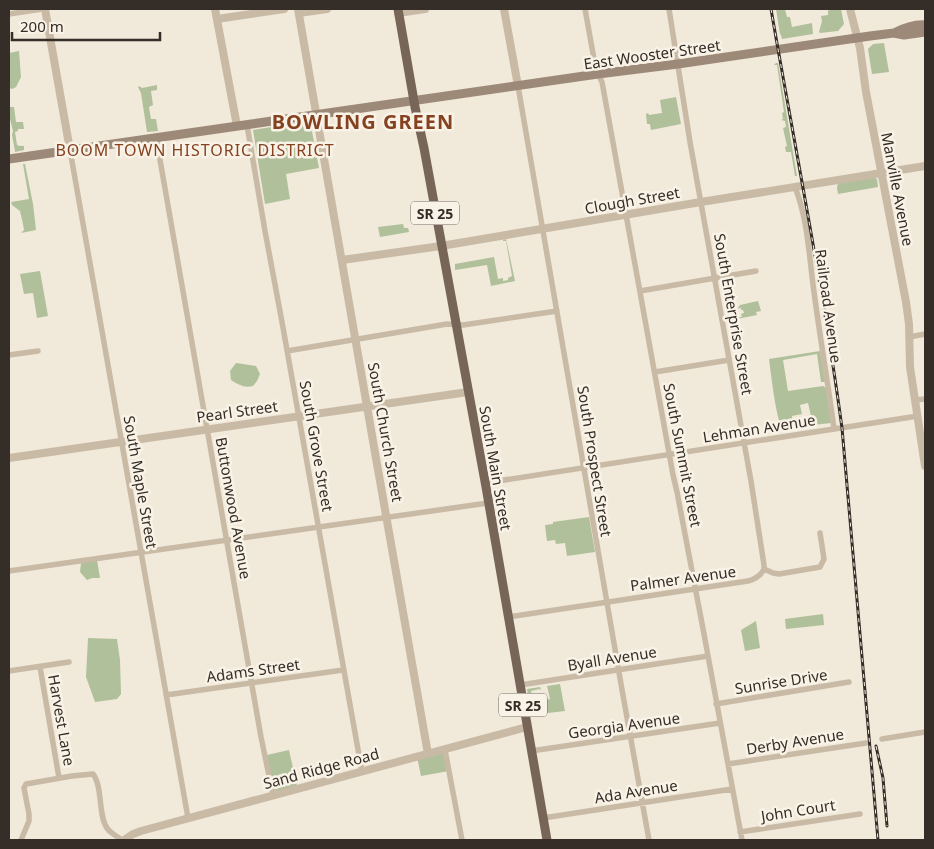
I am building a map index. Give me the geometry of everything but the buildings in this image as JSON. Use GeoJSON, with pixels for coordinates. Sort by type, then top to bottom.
{"type":"FeatureCollection","features":[{"type":"Feature","properties":{"kind":"main road","name":"South Main Street"},"geometry":{"type":"LineString","coordinates":[[398,11],[485,483],[547,840]]}},
{"type":"Feature","properties":{"kind":"main road","name":"East Wooster Street"},"geometry":{"type":"LineString","coordinates":[[894,33],[906,27],[925,25]]}},
{"type":"Feature","properties":{"kind":"main road","name":"East Wooster Street"},"geometry":{"type":"LineString","coordinates":[[9,159],[857,38],[894,33],[925,32]]}},
{"type":"Feature","properties":{"kind":"street"},"geometry":{"type":"LineString","coordinates":[[9,14],[44,9],[70,150]]}},
{"type":"Feature","properties":{"kind":"street"},"geometry":{"type":"LineString","coordinates":[[215,9],[237,126]]}},
{"type":"Feature","properties":{"kind":"street"},"geometry":{"type":"LineString","coordinates":[[217,19],[284,9]]}},
{"type":"Feature","properties":{"kind":"street"},"geometry":{"type":"LineString","coordinates":[[299,11],[327,9]]}},
{"type":"Feature","properties":{"kind":"street"},"geometry":{"type":"LineString","coordinates":[[398,11],[425,9]]}},
{"type":"Feature","properties":{"kind":"street"},"geometry":{"type":"LineString","coordinates":[[504,9],[518,86]]}},
{"type":"Feature","properties":{"kind":"street","name":"South Summit Street"},"geometry":{"type":"LineString","coordinates":[[585,9],[596,68],[602,82],[669,454],[742,840]]}},
{"type":"Feature","properties":{"kind":"street","name":"South Enterprise Street"},"geometry":{"type":"LineString","coordinates":[[669,9],[689,137],[759,528],[764,569]]}},
{"type":"Feature","properties":{"kind":"street","name":"Manville Avenue"},"geometry":{"type":"LineString","coordinates":[[850,9],[860,48],[866,92],[906,302],[910,367],[925,466]]}},
{"type":"Feature","properties":{"kind":"street","name":"South Church Street"},"geometry":{"type":"LineString","coordinates":[[299,11],[428,754]]}},
{"type":"Feature","properties":{"kind":"street","name":"South Prospect Street"},"geometry":{"type":"LineString","coordinates":[[518,86],[649,840]]}},
{"type":"Feature","properties":{"kind":"street","name":"South Grove Street"},"geometry":{"type":"LineString","coordinates":[[248,125],[265,231],[362,772]]}},
{"type":"Feature","properties":{"kind":"street","name":"Buttonwood Avenue"},"geometry":{"type":"LineString","coordinates":[[156,137],[273,795]]}},
{"type":"Feature","properties":{"kind":"street","name":"South Maple Street"},"geometry":{"type":"LineString","coordinates":[[70,150],[188,818]]}},
{"type":"Feature","properties":{"kind":"street","name":"Clough Street"},"geometry":{"type":"LineString","coordinates":[[342,260],[441,246],[925,166]]}},
{"type":"Feature","properties":{"kind":"street","name":"Railroad Avenue"},"geometry":{"type":"LineString","coordinates":[[795,187],[801,206],[808,244],[834,429]]}},
{"type":"Feature","properties":{"kind":"street"},"geometry":{"type":"LineString","coordinates":[[640,291],[756,271]]}},
{"type":"Feature","properties":{"kind":"street"},"geometry":{"type":"LineString","coordinates":[[287,351],[446,324],[463,325],[557,311]]}},
{"type":"Feature","properties":{"kind":"street"},"geometry":{"type":"LineString","coordinates":[[909,337],[925,334]]}},
{"type":"Feature","properties":{"kind":"street"},"geometry":{"type":"LineString","coordinates":[[9,355],[38,351]]}},
{"type":"Feature","properties":{"kind":"street"},"geometry":{"type":"LineString","coordinates":[[654,372],[729,360]]}},
{"type":"Feature","properties":{"kind":"street","name":"Pearl Street"},"geometry":{"type":"LineString","coordinates":[[9,458],[468,392]]}},
{"type":"Feature","properties":{"kind":"street"},"geometry":{"type":"LineString","coordinates":[[915,400],[925,399]]}},
{"type":"Feature","properties":{"kind":"street","name":"Lehman Avenue"},"geometry":{"type":"LineString","coordinates":[[485,483],[918,416]]}},
{"type":"Feature","properties":{"kind":"street"},"geometry":{"type":"LineString","coordinates":[[9,571],[488,503]]}},
{"type":"Feature","properties":{"kind":"street"},"geometry":{"type":"LineString","coordinates":[[764,569],[778,574],[820,566],[824,559],[820,533]]}},
{"type":"Feature","properties":{"kind":"street","name":"Palmer Avenue"},"geometry":{"type":"LineString","coordinates":[[508,617],[748,581],[759,576],[764,569]]}},
{"type":"Feature","properties":{"kind":"street","name":"Byall Avenue"},"geometry":{"type":"LineString","coordinates":[[520,685],[708,656]]}},
{"type":"Feature","properties":{"kind":"street"},"geometry":{"type":"LineString","coordinates":[[9,671],[68,662]]}},
{"type":"Feature","properties":{"kind":"street","name":"Harvest Lane"},"geometry":{"type":"LineString","coordinates":[[40,667],[59,778]]}},
{"type":"Feature","properties":{"kind":"street","name":"Adams Street"},"geometry":{"type":"LineString","coordinates":[[166,695],[343,670]]}},
{"type":"Feature","properties":{"kind":"street","name":"Sunrise Drive"},"geometry":{"type":"LineString","coordinates":[[716,704],[849,682]]}},
{"type":"Feature","properties":{"kind":"street","name":"Georgia Avenue"},"geometry":{"type":"LineString","coordinates":[[531,751],[720,723]]}},
{"type":"Feature","properties":{"kind":"street","name":"Sand Ridge Road"},"geometry":{"type":"LineString","coordinates":[[123,840],[141,831],[527,727]]}},
{"type":"Feature","properties":{"kind":"street"},"geometry":{"type":"LineString","coordinates":[[882,739],[925,732]]}},
{"type":"Feature","properties":{"kind":"street","name":"Derby Avenue"},"geometry":{"type":"LineString","coordinates":[[728,764],[866,743]]}},
{"type":"Feature","properties":{"kind":"street"},"geometry":{"type":"LineString","coordinates":[[445,750],[462,840]]}},
{"type":"Feature","properties":{"kind":"street"},"geometry":{"type":"LineString","coordinates":[[21,840],[29,821],[24,788],[26,784],[93,774],[97,783],[104,824],[108,830],[123,840]]}},
{"type":"Feature","properties":{"kind":"street","name":"Ada Avenue"},"geometry":{"type":"LineString","coordinates":[[543,818],[732,789]]}},
{"type":"Feature","properties":{"kind":"street","name":"John Court"},"geometry":{"type":"LineString","coordinates":[[740,832],[860,814]]}},
{"type":"Feature","properties":{"kind":"green space"},"geometry":{"type":"Polygon","coordinates":[[[776,9],[785,9],[787,17],[790,17],[792,27],[812,23],[813,34],[782,39],[776,9]]]}},
{"type":"Feature","properties":{"kind":"green space"},"geometry":{"type":"Polygon","coordinates":[[[830,9],[841,9],[844,24],[838,31],[820,33],[821,16],[828,15],[830,9]]]}},
{"type":"Feature","properties":{"kind":"green space"},"geometry":{"type":"Polygon","coordinates":[[[884,43],[889,72],[872,74],[868,49],[873,44],[884,43]]]}},
{"type":"Feature","properties":{"kind":"green space"},"geometry":{"type":"Polygon","coordinates":[[[19,51],[21,77],[16,87],[12,89],[9,88],[9,53],[19,51]]]}},
{"type":"Feature","properties":{"kind":"green space"},"geometry":{"type":"Polygon","coordinates":[[[778,63],[797,176],[795,176],[791,152],[786,152],[785,147],[787,146],[783,128],[786,127],[785,121],[781,120],[783,119],[782,113],[784,112],[777,65],[774,65],[778,63]]]}},
{"type":"Feature","properties":{"kind":"green space"},"geometry":{"type":"Polygon","coordinates":[[[157,85],[157,90],[151,91],[153,105],[149,107],[151,119],[156,119],[158,131],[147,132],[141,93],[138,87],[157,85]]]}},
{"type":"Feature","properties":{"kind":"green space"},"geometry":{"type":"Polygon","coordinates":[[[676,97],[681,124],[651,130],[650,124],[647,124],[646,114],[662,113],[660,100],[676,97]]]}},
{"type":"Feature","properties":{"kind":"green space"},"geometry":{"type":"Polygon","coordinates":[[[9,107],[14,107],[16,122],[23,122],[24,129],[18,129],[15,132],[17,145],[24,146],[24,150],[15,152],[9,107]]]}},
{"type":"Feature","properties":{"kind":"green space"},"geometry":{"type":"Polygon","coordinates":[[[310,121],[319,168],[286,174],[290,199],[265,204],[253,130],[310,121]]]}},
{"type":"Feature","properties":{"kind":"green space"},"geometry":{"type":"Polygon","coordinates":[[[23,164],[25,164],[33,204],[36,230],[21,233],[24,230],[20,211],[11,202],[29,199],[23,164]]]}},
{"type":"Feature","properties":{"kind":"green space"},"geometry":{"type":"Polygon","coordinates":[[[873,177],[877,179],[878,187],[838,194],[838,183],[873,177]]]}},
{"type":"Feature","properties":{"kind":"green space"},"geometry":{"type":"Polygon","coordinates":[[[403,224],[404,228],[408,228],[409,232],[380,237],[378,227],[403,224]]]}},
{"type":"Feature","properties":{"kind":"green space"},"geometry":{"type":"Polygon","coordinates":[[[506,239],[515,281],[491,286],[487,265],[455,270],[455,264],[494,257],[498,279],[508,280],[512,276],[506,241],[503,241],[506,239]]]}},
{"type":"Feature","properties":{"kind":"green space"},"geometry":{"type":"Polygon","coordinates":[[[40,271],[48,316],[37,318],[33,293],[24,294],[20,274],[40,271]]]}},
{"type":"Feature","properties":{"kind":"green space"},"geometry":{"type":"Polygon","coordinates":[[[758,301],[761,311],[756,312],[757,315],[727,321],[726,317],[742,317],[743,310],[735,308],[758,301]]]}},
{"type":"Feature","properties":{"kind":"green space"},"geometry":{"type":"Polygon","coordinates":[[[820,351],[825,382],[821,382],[817,354],[783,360],[788,391],[823,386],[826,388],[831,423],[813,425],[808,403],[800,405],[802,414],[792,416],[793,427],[797,428],[783,430],[776,407],[769,359],[820,351]]]}},
{"type":"Feature","properties":{"kind":"green space"},"geometry":{"type":"Polygon","coordinates":[[[236,363],[256,366],[260,374],[253,386],[242,386],[231,380],[230,371],[236,363]]]}},
{"type":"Feature","properties":{"kind":"green space"},"geometry":{"type":"Polygon","coordinates":[[[589,517],[595,552],[567,556],[565,543],[556,544],[555,540],[547,541],[545,525],[553,524],[553,522],[589,517]]]}},
{"type":"Feature","properties":{"kind":"green space"},"geometry":{"type":"Polygon","coordinates":[[[97,560],[100,578],[87,580],[80,572],[81,563],[97,560]]]}},
{"type":"Feature","properties":{"kind":"green space"},"geometry":{"type":"Polygon","coordinates":[[[823,614],[824,625],[786,629],[785,619],[823,614]]]}},
{"type":"Feature","properties":{"kind":"green space"},"geometry":{"type":"Polygon","coordinates":[[[756,621],[760,648],[745,651],[741,630],[756,621]]]}},
{"type":"Feature","properties":{"kind":"green space"},"geometry":{"type":"Polygon","coordinates":[[[88,638],[117,639],[121,694],[117,699],[95,702],[86,677],[88,638]]]}},
{"type":"Feature","properties":{"kind":"green space"},"geometry":{"type":"Polygon","coordinates":[[[560,684],[565,711],[531,715],[527,689],[540,687],[541,690],[531,691],[533,700],[541,699],[542,701],[550,699],[547,686],[560,684]]]}},
{"type":"Feature","properties":{"kind":"green space"},"geometry":{"type":"Polygon","coordinates":[[[289,750],[297,786],[276,791],[274,790],[267,755],[289,750]]]}},
{"type":"Feature","properties":{"kind":"green space"},"geometry":{"type":"Polygon","coordinates":[[[445,750],[449,771],[421,776],[417,757],[445,750]]]}},
{"type":"Feature","properties":{"kind":"railway"},"geometry":{"type":"LineString","coordinates":[[771,9],[818,270],[842,428],[878,840]]}},
{"type":"Feature","properties":{"kind":"railway"},"geometry":{"type":"LineString","coordinates":[[876,746],[883,778],[887,826]]}},
{"type":"Feature","properties":{"kind":"district","name":"BOWLING GREEN"},"geometry":{"type":"Point","coordinates":[363,121]}},
{"type":"Feature","properties":{"kind":"district","name":"BOOM TOWN HISTORIC DISTRICT"},"geometry":{"type":"Point","coordinates":[195,150]}}]}
